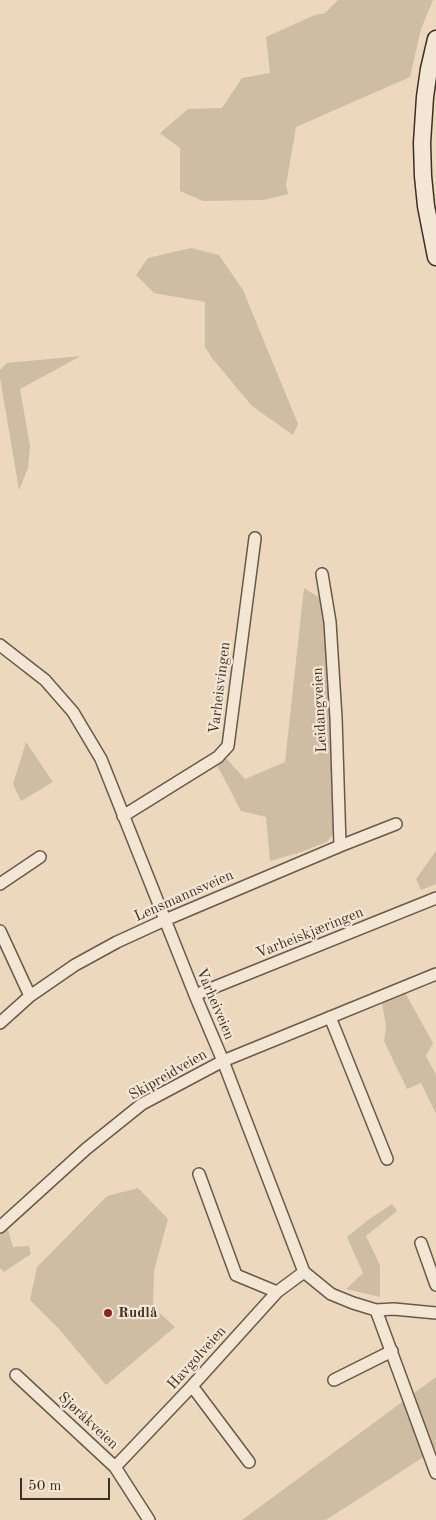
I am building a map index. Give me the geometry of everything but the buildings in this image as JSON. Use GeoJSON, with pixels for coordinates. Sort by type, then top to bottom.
{"type":"FeatureCollection","features":[{"type":"Feature","properties":{"kind":"main road"},"geometry":{"type":"LineString","coordinates":[[436,39],[425,97],[422,143],[426,206],[436,257]]}},
{"type":"Feature","properties":{"kind":"street","name":"Varheisvingen"},"geometry":{"type":"LineString","coordinates":[[123,816],[218,757],[228,746],[255,538]]}},
{"type":"Feature","properties":{"kind":"street","name":"Leidangveien"},"geometry":{"type":"LineString","coordinates":[[322,574],[330,622],[336,718],[340,846]]}},
{"type":"Feature","properties":{"kind":"street","name":"Varheiveien"},"geometry":{"type":"LineString","coordinates":[[0,645],[45,680],[73,712],[101,760],[222,1061],[304,1272],[331,1294],[353,1303],[376,1310],[394,1309],[436,1313]]}},
{"type":"Feature","properties":{"kind":"street","name":"Lensmannsveien"},"geometry":{"type":"LineString","coordinates":[[0,1023],[30,996],[75,965],[117,942],[165,920],[396,824]]}},
{"type":"Feature","properties":{"kind":"street"},"geometry":{"type":"LineString","coordinates":[[0,884],[40,857]]}},
{"type":"Feature","properties":{"kind":"street","name":"Varheiskjæringen"},"geometry":{"type":"LineString","coordinates":[[195,995],[436,898]]}},
{"type":"Feature","properties":{"kind":"street"},"geometry":{"type":"LineString","coordinates":[[0,931],[30,996]]}},
{"type":"Feature","properties":{"kind":"street","name":"Skipreidveien"},"geometry":{"type":"LineString","coordinates":[[0,1227],[86,1148],[142,1104],[222,1061],[436,974]]}},
{"type":"Feature","properties":{"kind":"street"},"geometry":{"type":"LineString","coordinates":[[330,1018],[387,1159]]}},
{"type":"Feature","properties":{"kind":"street"},"geometry":{"type":"LineString","coordinates":[[199,1174],[236,1275],[277,1292]]}},
{"type":"Feature","properties":{"kind":"street"},"geometry":{"type":"LineString","coordinates":[[421,1243],[436,1284]]}},
{"type":"Feature","properties":{"kind":"street","name":"Havgolveien"},"geometry":{"type":"LineString","coordinates":[[115,1467],[277,1292],[304,1272]]}},
{"type":"Feature","properties":{"kind":"street"},"geometry":{"type":"LineString","coordinates":[[376,1310],[436,1473]]}},
{"type":"Feature","properties":{"kind":"street"},"geometry":{"type":"LineString","coordinates":[[334,1380],[392,1351]]}},
{"type":"Feature","properties":{"kind":"street","name":"Sjøråkveien"},"geometry":{"type":"LineString","coordinates":[[16,1374],[115,1467],[149,1520]]}},
{"type":"Feature","properties":{"kind":"street"},"geometry":{"type":"LineString","coordinates":[[192,1386],[249,1462]]}},
{"type":"Feature","properties":{"kind":"shaded area"},"geometry":{"type":"Polygon","coordinates":[[[338,0],[433,0],[421,29],[410,77],[296,127],[286,185],[288,194],[263,200],[203,201],[180,191],[180,148],[160,133],[188,109],[222,108],[242,78],[270,73],[266,37],[315,15],[325,13],[338,0]]]}},
{"type":"Feature","properties":{"kind":"shaded area"},"geometry":{"type":"Polygon","coordinates":[[[191,248],[219,255],[243,290],[298,424],[293,435],[252,406],[212,358],[205,347],[205,302],[154,293],[136,275],[148,258],[191,248]]]}},
{"type":"Feature","properties":{"kind":"shaded area"},"geometry":{"type":"Polygon","coordinates":[[[81,356],[20,389],[30,446],[28,468],[19,490],[0,370],[7,363],[81,356]]]}},
{"type":"Feature","properties":{"kind":"shaded area"},"geometry":{"type":"Polygon","coordinates":[[[304,588],[323,600],[333,772],[333,834],[327,842],[270,861],[266,817],[241,811],[217,765],[225,757],[245,779],[285,762],[304,588]]]}},
{"type":"Feature","properties":{"kind":"shaded area"},"geometry":{"type":"Polygon","coordinates":[[[26,742],[53,782],[21,801],[13,784],[26,742]]]}},
{"type":"Feature","properties":{"kind":"shaded area"},"geometry":{"type":"Polygon","coordinates":[[[436,851],[436,884],[421,890],[416,879],[436,851]]]}},
{"type":"Feature","properties":{"kind":"shaded area"},"geometry":{"type":"Polygon","coordinates":[[[402,987],[433,1043],[426,1056],[436,1075],[436,1114],[421,1083],[407,1089],[384,1041],[386,1027],[381,996],[402,987]]]}},
{"type":"Feature","properties":{"kind":"shaded area"},"geometry":{"type":"Polygon","coordinates":[[[138,1188],[168,1219],[154,1271],[153,1307],[175,1327],[106,1385],[59,1329],[30,1300],[37,1267],[107,1196],[138,1188]]]}},
{"type":"Feature","properties":{"kind":"shaded area"},"geometry":{"type":"Polygon","coordinates":[[[392,1204],[397,1211],[366,1236],[380,1265],[380,1297],[346,1289],[363,1273],[347,1237],[392,1204]]]}},
{"type":"Feature","properties":{"kind":"shaded area"},"geometry":{"type":"Polygon","coordinates":[[[7,1227],[13,1247],[29,1246],[31,1254],[4,1272],[0,1268],[0,1233],[7,1227]]]}},
{"type":"Feature","properties":{"kind":"shaded area"},"geometry":{"type":"Polygon","coordinates":[[[436,1377],[436,1449],[326,1520],[242,1520],[436,1377]]]}},
{"type":"Feature","properties":{"kind":"place","name":"Rudlå"},"geometry":{"type":"Point","coordinates":[108,1313]}}]}
